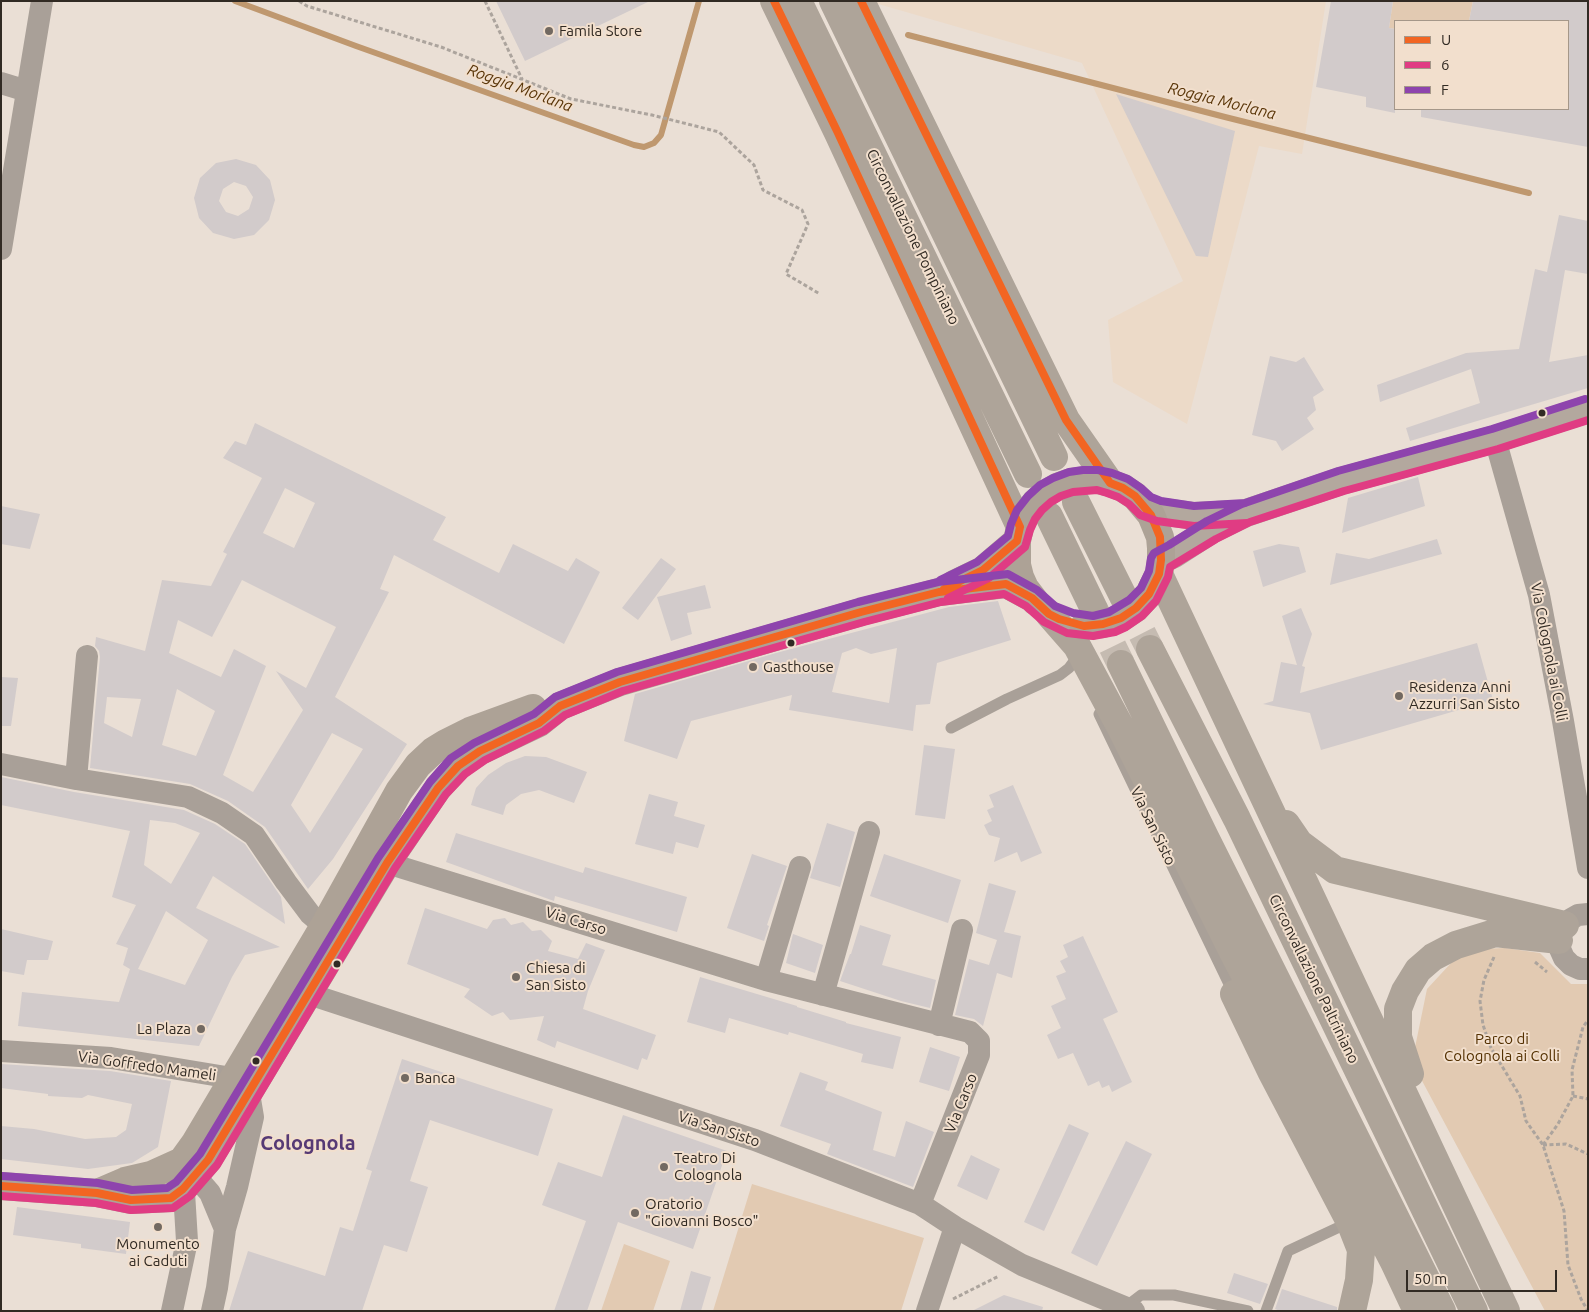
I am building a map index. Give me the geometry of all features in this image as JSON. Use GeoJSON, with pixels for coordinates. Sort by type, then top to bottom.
{"type":"FeatureCollection","features":[{"type":"Feature","properties":{"kind":"highway"},"geometry":{"type":"LineString","coordinates":[[774,1],[1028,524],[1070,558],[1089,618]]}},
{"type":"Feature","properties":{"kind":"highway","name":"Circonvallazione Pompiniano"},"geometry":{"type":"LineString","coordinates":[[798,1],[1028,474]]}},
{"type":"Feature","properties":{"kind":"highway","name":"Circonvallazione Pompiniano"},"geometry":{"type":"LineString","coordinates":[[833,1],[1054,457]]}},
{"type":"Feature","properties":{"kind":"highway"},"geometry":{"type":"LineString","coordinates":[[861,1],[1066,420],[1104,481]]}},
{"type":"Feature","properties":{"kind":"highway"},"geometry":{"type":"LineString","coordinates":[[1076,502],[1123,596]]}},
{"type":"Feature","properties":{"kind":"highway"},"geometry":{"type":"LineString","coordinates":[[1158,573],[1506,1310]]}},
{"type":"Feature","properties":{"kind":"highway"},"geometry":{"type":"LineString","coordinates":[[1040,606],[1083,657],[1120,726],[1234,954],[1394,1262],[1417,1311]]}},
{"type":"Feature","properties":{"kind":"highway","name":"Circonvallazione Paltriniano"},"geometry":{"type":"LineString","coordinates":[[1150,649],[1237,819],[1474,1311]]}},
{"type":"Feature","properties":{"kind":"highway"},"geometry":{"type":"LineString","coordinates":[[1121,664],[1209,845],[1442,1311]]}},
{"type":"Feature","properties":{"kind":"highway"},"geometry":{"type":"LineString","coordinates":[[1236,737],[1262,776],[1286,824],[1299,843],[1335,870],[1571,926]]}},
{"type":"Feature","properties":{"kind":"highway"},"geometry":{"type":"LineString","coordinates":[[1506,1310],[1484,1229],[1410,1073],[1398,1037],[1398,1010],[1405,990],[1418,970],[1433,957],[1456,945],[1495,933],[1571,926]]}},
{"type":"Feature","properties":{"kind":"highway"},"geometry":{"type":"LineString","coordinates":[[1234,954],[1230,986],[1350,1222],[1361,1250],[1359,1280],[1352,1311]]}},
{"type":"Feature","properties":{"kind":"highway"},"geometry":{"type":"LineString","coordinates":[[1272,1071],[1315,1107]]}},
{"type":"Feature","properties":{"kind":"main road"},"geometry":{"type":"LineString","coordinates":[[1,1186],[97,1193],[132,1200],[171,1198],[187,1175],[208,1160],[240,1086],[299,988],[438,788],[458,766],[480,750],[539,723],[560,706],[620,682],[939,592],[1006,584],[1070,623],[1089,618],[1103,624],[1120,618],[1136,608],[1149,594],[1158,573],[1174,554],[1211,530],[1246,513],[1341,481],[1495,439],[1588,409]]}},
{"type":"Feature","properties":{"kind":"main road"},"geometry":{"type":"LineString","coordinates":[[1040,606],[1020,577],[1016,553],[1035,503],[1057,486],[1070,482],[1084,480],[1104,481],[1123,488],[1144,506],[1151,515],[1160,537],[1158,573]]}},
{"type":"Feature","properties":{"kind":"main road"},"geometry":{"type":"LineString","coordinates":[[1144,506],[1158,511],[1194,516],[1246,513]]}},
{"type":"Feature","properties":{"kind":"main road"},"geometry":{"type":"LineString","coordinates":[[939,592],[983,570],[1028,524]]}},
{"type":"Feature","properties":{"kind":"main road"},"geometry":{"type":"LineString","coordinates":[[299,988],[324,926],[399,791],[418,765],[446,742],[470,731],[536,707],[560,706]]}},
{"type":"Feature","properties":{"kind":"street"},"geometry":{"type":"LineString","coordinates":[[1,249],[42,1]]}},
{"type":"Feature","properties":{"kind":"street"},"geometry":{"type":"LineString","coordinates":[[1,83],[27,92]]}},
{"type":"Feature","properties":{"kind":"street","name":"Via Colognola ai Colli"},"geometry":{"type":"LineString","coordinates":[[1495,439],[1539,594],[1588,868]]}},
{"type":"Feature","properties":{"kind":"street"},"geometry":{"type":"LineString","coordinates":[[76,779],[87,656]]}},
{"type":"Feature","properties":{"kind":"street"},"geometry":{"type":"LineString","coordinates":[[1,764],[76,779],[188,797],[222,814],[254,835],[305,908],[324,926]]}},
{"type":"Feature","properties":{"kind":"street"},"geometry":{"type":"LineString","coordinates":[[823,995],[869,832]]}},
{"type":"Feature","properties":{"kind":"street","name":"Via Carso"},"geometry":{"type":"LineString","coordinates":[[387,863],[766,980],[970,1032],[979,1041],[979,1055],[920,1204]]}},
{"type":"Feature","properties":{"kind":"street"},"geometry":{"type":"LineString","coordinates":[[766,980],[800,867]]}},
{"type":"Feature","properties":{"kind":"street"},"geometry":{"type":"LineString","coordinates":[[1571,926],[1560,949],[1564,958],[1571,964],[1580,969],[1588,969]]}},
{"type":"Feature","properties":{"kind":"street"},"geometry":{"type":"LineString","coordinates":[[939,1025],[962,930]]}},
{"type":"Feature","properties":{"kind":"street","name":"Via San Sisto"},"geometry":{"type":"LineString","coordinates":[[299,988],[755,1140],[920,1204],[955,1227],[1022,1265],[1129,1309]]}},
{"type":"Feature","properties":{"kind":"street","name":"Via Goffredo Mameli"},"geometry":{"type":"LineString","coordinates":[[1,1050],[111,1058],[240,1086]]}},
{"type":"Feature","properties":{"kind":"street"},"geometry":{"type":"LineString","coordinates":[[212,1311],[225,1229],[253,1117],[240,1086]]}},
{"type":"Feature","properties":{"kind":"street"},"geometry":{"type":"LineString","coordinates":[[187,1175],[210,1193],[225,1229]]}},
{"type":"Feature","properties":{"kind":"street"},"geometry":{"type":"LineString","coordinates":[[172,1311],[187,1241],[187,1175]]}},
{"type":"Feature","properties":{"kind":"street"},"geometry":{"type":"LineString","coordinates":[[937,1307],[955,1227]]}},
{"type":"Feature","properties":{"kind":"lane"},"geometry":{"type":"LineString","coordinates":[[951,728],[1007,699],[1060,675],[1083,657]]}},
{"type":"Feature","properties":{"kind":"lane","name":"Via San Sisto"},"geometry":{"type":"LineString","coordinates":[[1083,657],[1097,710],[1230,986]]}},
{"type":"Feature","properties":{"kind":"lane"},"geometry":{"type":"LineString","coordinates":[[1266,1311],[1288,1251],[1350,1222]]}},
{"type":"Feature","properties":{"kind":"lane"},"geometry":{"type":"LineString","coordinates":[[1129,1309],[1142,1295],[1174,1295],[1248,1311]]}},
{"type":"Feature","properties":{"kind":"path"},"geometry":{"type":"LineString","coordinates":[[299,1],[307,6],[441,47],[571,99],[652,115],[719,132],[754,165],[763,190],[802,210],[808,224],[786,274],[820,294]]}},
{"type":"Feature","properties":{"kind":"path"},"geometry":{"type":"LineString","coordinates":[[485,1],[522,80]]}},
{"type":"Feature","properties":{"kind":"path"},"geometry":{"type":"LineString","coordinates":[[1501,955],[1494,956],[1484,980],[1480,1000],[1483,1025],[1492,1048],[1520,1096],[1526,1121],[1543,1145],[1564,1211],[1568,1265],[1581,1299],[1588,1311]]}},
{"type":"Feature","properties":{"kind":"path"},"geometry":{"type":"LineString","coordinates":[[1530,959],[1548,974]]}},
{"type":"Feature","properties":{"kind":"path"},"geometry":{"type":"LineString","coordinates":[[1543,1145],[1558,1124],[1573,1096],[1572,1070],[1583,1027],[1588,1020]]}},
{"type":"Feature","properties":{"kind":"path"},"geometry":{"type":"LineString","coordinates":[[1573,1096],[1588,1100]]}},
{"type":"Feature","properties":{"kind":"path"},"geometry":{"type":"LineString","coordinates":[[1543,1145],[1566,1144],[1588,1154]]}},
{"type":"Feature","properties":{"kind":"path"},"geometry":{"type":"LineString","coordinates":[[937,1307],[1022,1265]]}},
{"type":"Feature","properties":{"kind":"shaded area"},"geometry":{"type":"Polygon","coordinates":[[[868,1],[1326,1],[1302,154],[1259,146],[1187,424],[1113,382],[1108,320],[1183,281],[1082,63],[868,1]]]}},
{"type":"Feature","properties":{"kind":"green space"},"geometry":{"type":"Polygon","coordinates":[[[1393,1],[1473,1],[1469,20],[1394,20],[1394,29],[1389,28],[1393,1]]]}},
{"type":"Feature","properties":{"kind":"green space","name":"Parco di Colognola ai Colli"},"geometry":{"type":"Polygon","coordinates":[[[1505,948],[1540,953],[1571,984],[1588,984],[1588,1311],[1545,1311],[1412,1062],[1427,989],[1452,962],[1477,949],[1505,948]]]}},
{"type":"Feature","properties":{"kind":"green space"},"geometry":{"type":"Polygon","coordinates":[[[752,1184],[924,1238],[901,1311],[713,1311],[752,1184]]]}},
{"type":"Feature","properties":{"kind":"green space"},"geometry":{"type":"Polygon","coordinates":[[[624,1244],[670,1261],[653,1311],[601,1311],[624,1244]]]}},
{"type":"Feature","properties":{"kind":"building","name":"Famila Store"},"geometry":{"type":"Polygon","coordinates":[[[496,1],[650,1],[525,61],[496,1]]]}},
{"type":"Feature","properties":{"kind":"building"},"geometry":{"type":"Polygon","coordinates":[[[1331,1],[1393,1],[1389,28],[1394,29],[1395,113],[1366,107],[1366,97],[1316,87],[1331,1]]]}},
{"type":"Feature","properties":{"kind":"building"},"geometry":{"type":"Polygon","coordinates":[[[1473,1],[1588,1],[1588,147],[1421,117],[1421,110],[1569,110],[1569,20],[1469,20],[1473,1]]]}},
{"type":"Feature","properties":{"kind":"building"},"geometry":{"type":"Polygon","coordinates":[[[1116,94],[1235,131],[1208,257],[1196,256],[1116,94]]]}},
{"type":"Feature","properties":{"kind":"building"},"geometry":{"type":"Polygon","coordinates":[[[236,159],[256,165],[270,180],[275,200],[269,220],[254,235],[234,239],[213,233],[199,218],[194,198],[200,178],[216,163],[236,159]],[[234,182],[223,189],[219,201],[226,212],[238,216],[249,209],[253,197],[246,186],[234,182]]]}},
{"type":"Feature","properties":{"kind":"building"},"geometry":{"type":"Polygon","coordinates":[[[1559,215],[1588,221],[1588,274],[1565,270],[1549,362],[1588,355],[1588,388],[1410,441],[1406,428],[1480,403],[1471,369],[1380,402],[1377,385],[1466,353],[1519,349],[1535,269],[1547,272],[1559,215]]]}},
{"type":"Feature","properties":{"kind":"building"},"geometry":{"type":"Polygon","coordinates":[[[1270,356],[1296,362],[1304,357],[1324,390],[1313,397],[1316,410],[1307,418],[1314,429],[1282,451],[1276,441],[1252,435],[1270,356]]]}},
{"type":"Feature","properties":{"kind":"building"},"geometry":{"type":"Polygon","coordinates":[[[255,423],[446,517],[433,540],[499,573],[513,544],[568,571],[576,558],[600,572],[564,644],[394,555],[380,589],[389,592],[335,697],[407,744],[333,859],[308,889],[265,827],[228,801],[190,784],[90,768],[100,657],[99,651],[95,646],[96,637],[145,651],[162,580],[211,586],[227,554],[223,552],[262,478],[223,458],[235,441],[246,445],[255,423]],[[285,488],[263,533],[294,548],[315,503],[285,488]],[[242,580],[212,637],[178,620],[169,653],[221,677],[234,649],[266,666],[223,775],[253,792],[303,710],[276,671],[306,688],[336,627],[242,580]],[[177,689],[162,745],[196,756],[215,711],[177,689]],[[107,697],[104,723],[132,737],[141,699],[107,697]],[[332,733],[291,805],[310,833],[363,749],[332,733]]]}},
{"type":"Feature","properties":{"kind":"building"},"geometry":{"type":"Polygon","coordinates":[[[1418,477],[1425,506],[1342,533],[1348,498],[1418,477]]]}},
{"type":"Feature","properties":{"kind":"building"},"geometry":{"type":"Polygon","coordinates":[[[1,506],[40,514],[30,549],[1,544],[1,506]]]}},
{"type":"Feature","properties":{"kind":"building"},"geometry":{"type":"Polygon","coordinates":[[[1437,539],[1442,554],[1330,585],[1336,553],[1369,559],[1437,539]]]}},
{"type":"Feature","properties":{"kind":"building"},"geometry":{"type":"Polygon","coordinates":[[[1279,544],[1299,547],[1306,572],[1263,587],[1253,551],[1279,544]]]}},
{"type":"Feature","properties":{"kind":"building"},"geometry":{"type":"Polygon","coordinates":[[[661,558],[676,569],[638,620],[622,608],[661,558]]]}},
{"type":"Feature","properties":{"kind":"building"},"geometry":{"type":"Polygon","coordinates":[[[705,585],[711,608],[687,613],[692,634],[671,641],[657,597],[705,585]]]}},
{"type":"Feature","properties":{"kind":"building"},"geometry":{"type":"Polygon","coordinates":[[[998,601],[1011,640],[937,663],[930,704],[916,705],[913,731],[789,710],[792,695],[691,721],[677,759],[624,741],[635,694],[776,653],[949,607],[998,601]],[[856,648],[842,653],[832,692],[889,703],[897,648],[871,654],[856,648]]]}},
{"type":"Feature","properties":{"kind":"building","name":"Residenza Anni Azzurri San Sisto"},"geometry":{"type":"Polygon","coordinates":[[[1301,608],[1312,634],[1302,666],[1305,667],[1300,693],[1477,643],[1493,700],[1321,750],[1310,713],[1263,704],[1273,701],[1281,662],[1297,665],[1282,616],[1301,608]]]}},
{"type":"Feature","properties":{"kind":"building"},"geometry":{"type":"Polygon","coordinates":[[[1,677],[18,678],[11,726],[1,726],[1,677]]]}},
{"type":"Feature","properties":{"kind":"building"},"geometry":{"type":"Polygon","coordinates":[[[924,745],[955,749],[945,819],[915,815],[924,745]]]}},
{"type":"Feature","properties":{"kind":"building"},"geometry":{"type":"Polygon","coordinates":[[[525,756],[546,757],[587,772],[574,803],[539,790],[521,794],[506,805],[503,815],[471,805],[476,788],[488,775],[506,763],[525,756]]]}},
{"type":"Feature","properties":{"kind":"building"},"geometry":{"type":"Polygon","coordinates":[[[1,777],[74,792],[184,810],[215,824],[245,844],[281,897],[285,924],[213,876],[196,908],[280,947],[245,955],[232,977],[199,1046],[18,1026],[22,992],[119,1002],[130,969],[123,965],[128,948],[116,944],[136,905],[112,897],[130,831],[1,805],[1,777]],[[150,820],[144,865],[171,884],[200,833],[175,823],[150,820]],[[166,911],[138,969],[185,985],[208,940],[166,911]]]}},
{"type":"Feature","properties":{"kind":"building"},"geometry":{"type":"Polygon","coordinates":[[[1013,785],[1042,853],[1021,862],[1017,852],[994,862],[1000,838],[989,835],[984,825],[992,821],[987,810],[994,807],[989,795],[1013,785]]]}},
{"type":"Feature","properties":{"kind":"building"},"geometry":{"type":"Polygon","coordinates":[[[649,794],[678,802],[674,816],[705,825],[698,848],[676,842],[673,854],[635,844],[649,794]]]}},
{"type":"Feature","properties":{"kind":"building"},"geometry":{"type":"Polygon","coordinates":[[[827,823],[855,832],[840,887],[810,878],[827,823]]]}},
{"type":"Feature","properties":{"kind":"building"},"geometry":{"type":"Polygon","coordinates":[[[456,833],[583,873],[585,867],[687,897],[677,932],[555,896],[554,901],[446,862],[456,833]]]}},
{"type":"Feature","properties":{"kind":"building"},"geometry":{"type":"Polygon","coordinates":[[[752,854],[787,866],[767,925],[769,926],[764,941],[727,928],[752,854]]]}},
{"type":"Feature","properties":{"kind":"building"},"geometry":{"type":"Polygon","coordinates":[[[884,854],[961,880],[948,923],[870,896],[884,854]]]}},
{"type":"Feature","properties":{"kind":"building"},"geometry":{"type":"Polygon","coordinates":[[[989,883],[1016,891],[1004,932],[1021,936],[1012,978],[997,973],[983,1026],[974,1019],[955,1015],[969,959],[989,965],[997,940],[976,933],[989,883]]]}},
{"type":"Feature","properties":{"kind":"building","name":"Chiesa di San Sisto"},"geometry":{"type":"Polygon","coordinates":[[[425,908],[487,929],[493,920],[505,918],[511,925],[523,922],[532,931],[541,930],[552,941],[548,951],[578,959],[586,943],[605,950],[588,991],[583,1009],[656,1035],[647,1060],[642,1058],[638,1070],[557,1041],[555,1048],[537,1040],[544,1016],[510,1020],[503,1012],[492,1016],[464,997],[470,989],[407,964],[425,908]]]}},
{"type":"Feature","properties":{"kind":"building"},"geometry":{"type":"Polygon","coordinates":[[[860,925],[891,935],[882,965],[936,980],[930,1008],[901,1001],[840,981],[860,925]]]}},
{"type":"Feature","properties":{"kind":"building"},"geometry":{"type":"Polygon","coordinates":[[[1,929],[53,941],[48,960],[27,960],[24,975],[1,971],[1,929]]]}},
{"type":"Feature","properties":{"kind":"building"},"geometry":{"type":"Polygon","coordinates":[[[793,934],[823,945],[815,973],[786,963],[793,934]]]}},
{"type":"Feature","properties":{"kind":"building"},"geometry":{"type":"Polygon","coordinates":[[[1083,936],[1118,1012],[1103,1019],[1132,1082],[1112,1092],[1109,1085],[1102,1088],[1099,1081],[1088,1086],[1073,1053],[1058,1059],[1047,1035],[1061,1028],[1051,1006],[1066,999],[1056,976],[1066,972],[1060,961],[1068,957],[1063,945],[1083,936]]]}},
{"type":"Feature","properties":{"kind":"building"},"geometry":{"type":"Polygon","coordinates":[[[700,977],[846,1023],[901,1037],[893,1069],[861,1062],[863,1054],[789,1032],[788,1035],[729,1018],[725,1033],[687,1022],[700,977]]]}},
{"type":"Feature","properties":{"kind":"building"},"geometry":{"type":"Polygon","coordinates":[[[930,1047],[960,1057],[949,1091],[919,1082],[930,1047]]]}},
{"type":"Feature","properties":{"kind":"building"},"geometry":{"type":"Polygon","coordinates":[[[402,1059],[553,1109],[538,1156],[430,1120],[410,1181],[428,1187],[407,1252],[384,1245],[362,1311],[229,1311],[248,1251],[325,1276],[340,1227],[353,1231],[372,1171],[366,1169],[402,1059]]]}},
{"type":"Feature","properties":{"kind":"building"},"geometry":{"type":"Polygon","coordinates":[[[1,1064],[110,1071],[171,1081],[158,1147],[132,1163],[88,1169],[1,1159],[1,1126],[34,1129],[85,1139],[116,1137],[126,1130],[132,1104],[88,1095],[82,1098],[48,1096],[48,1094],[1,1088],[1,1064]]]}},
{"type":"Feature","properties":{"kind":"building"},"geometry":{"type":"Polygon","coordinates":[[[800,1072],[828,1082],[825,1090],[882,1112],[873,1150],[895,1157],[906,1121],[934,1132],[913,1187],[827,1154],[831,1144],[780,1126],[800,1072]]]}},
{"type":"Feature","properties":{"kind":"building","name":"Oratorio \"Giovanni Bosco\""},"geometry":{"type":"Polygon","coordinates":[[[623,1115],[727,1151],[693,1249],[618,1222],[587,1311],[554,1311],[586,1221],[542,1205],[558,1162],[602,1177],[623,1115]]]}},
{"type":"Feature","properties":{"kind":"building"},"geometry":{"type":"Polygon","coordinates":[[[1069,1124],[1089,1133],[1044,1231],[1024,1222],[1069,1124]]]}},
{"type":"Feature","properties":{"kind":"building"},"geometry":{"type":"Polygon","coordinates":[[[1126,1141],[1152,1154],[1097,1266],[1071,1253],[1126,1141]]]}},
{"type":"Feature","properties":{"kind":"building"},"geometry":{"type":"Polygon","coordinates":[[[971,1155],[1000,1169],[987,1200],[957,1186],[971,1155]]]}},
{"type":"Feature","properties":{"kind":"building"},"geometry":{"type":"Polygon","coordinates":[[[17,1207],[130,1222],[126,1254],[81,1248],[81,1244],[13,1235],[17,1207]]]}},
{"type":"Feature","properties":{"kind":"building"},"geometry":{"type":"Polygon","coordinates":[[[691,1271],[711,1277],[701,1311],[680,1311],[691,1271]]]}},
{"type":"Feature","properties":{"kind":"building"},"geometry":{"type":"Polygon","coordinates":[[[1234,1273],[1268,1284],[1260,1304],[1227,1293],[1234,1273]]]}},
{"type":"Feature","properties":{"kind":"building"},"geometry":{"type":"Polygon","coordinates":[[[1282,1289],[1337,1307],[1337,1311],[1280,1311],[1275,1309],[1282,1289]]]}},
{"type":"Feature","properties":{"kind":"building"},"geometry":{"type":"Polygon","coordinates":[[[1004,1295],[1043,1307],[1042,1311],[972,1311],[1004,1295]]]}},
{"type":"Feature","properties":{"kind":"waterway","name":"Roggia Morlana"},"geometry":{"type":"LineString","coordinates":[[235,1],[356,46],[644,147],[654,143],[661,135],[699,1]]}},
{"type":"Feature","properties":{"kind":"waterway","name":"Roggia Morlana"},"geometry":{"type":"LineString","coordinates":[[908,35],[1529,193]]}},
{"type":"Feature","properties":{"kind":"tunnel"},"geometry":{"type":"LineString","coordinates":[[1123,596],[1150,649]]}},
{"type":"Feature","properties":{"kind":"tunnel"},"geometry":{"type":"LineString","coordinates":[[1094,609],[1121,664]]}},
{"type":"Feature","properties":{"kind":"transit line","name":"U"},"geometry":{"type":"LineString","coordinates":[[774,1],[838,133],[1020,527],[1017,541],[983,570],[944,589]]}},
{"type":"Feature","properties":{"kind":"transit line","name":"U"},"geometry":{"type":"LineString","coordinates":[[1,1186],[97,1193],[131,1200],[171,1198],[183,1189],[208,1160],[387,863],[438,788],[458,766],[480,751],[539,723],[560,706],[620,682],[861,612],[939,592],[1006,584],[1032,598],[1049,614],[1084,626],[1103,624],[1121,618],[1136,608],[1149,594],[1159,574],[1161,560],[1160,537],[1151,515],[1135,496],[1123,488],[1110,483],[1066,420],[861,1]]}},
{"type":"Feature","properties":{"kind":"transit line","name":"F"},"geometry":{"type":"LineString","coordinates":[[2,1176],[98,1183],[132,1190],[167,1188],[176,1182],[200,1154],[378,858],[430,782],[451,758],[474,743],[534,714],[555,697],[617,672],[858,602],[938,582],[1008,574],[1037,590],[1055,606],[1073,613],[1093,616],[1109,612],[1129,600],[1141,588],[1149,571],[1151,558],[1154,553],[1207,521],[1242,504],[1338,471],[1492,429],[1585,399]]}},
{"type":"Feature","properties":{"kind":"transit line","name":"6"},"geometry":{"type":"LineString","coordinates":[[1,1196],[96,1203],[131,1210],[173,1208],[190,1196],[217,1165],[395,868],[446,794],[465,774],[485,760],[544,731],[565,715],[623,691],[941,602],[1004,594],[1026,606],[1044,622],[1067,633],[1093,636],[1115,632],[1142,616],[1156,601],[1168,577],[1170,567],[1216,539],[1250,522],[1344,491],[1498,449],[1588,420]]}},
{"type":"Feature","properties":{"kind":"transit line","name":"F"},"geometry":{"type":"LineString","coordinates":[[940,580],[977,562],[1008,536],[1017,510],[1028,496],[1040,485],[1069,472],[1098,470],[1112,473],[1128,479],[1151,497],[1161,501],[1194,506],[1245,503]]}},
{"type":"Feature","properties":{"kind":"transit line","name":"6"},"geometry":{"type":"LineString","coordinates":[[948,598],[989,578],[1025,547],[1035,519],[1042,510],[1061,496],[1073,492],[1097,490],[1107,493],[1129,504],[1140,515],[1157,521],[1194,526],[1247,523]]}},
{"type":"Feature","properties":{"kind":"place","name":"Famila Store"},"geometry":{"type":"Point","coordinates":[549,31]}},
{"type":"Feature","properties":{"kind":"place","name":"Gasthouse"},"geometry":{"type":"Point","coordinates":[753,667]}},
{"type":"Feature","properties":{"kind":"place","name":"Residenza Anni Azzurri San Sisto"},"geometry":{"type":"Point","coordinates":[1399,696]}},
{"type":"Feature","properties":{"kind":"place","name":"Chiesa di San Sisto"},"geometry":{"type":"Point","coordinates":[516,977]}},
{"type":"Feature","properties":{"kind":"place","name":"La Plaza"},"geometry":{"type":"Point","coordinates":[201,1029]}},
{"type":"Feature","properties":{"kind":"place","name":"Banca"},"geometry":{"type":"Point","coordinates":[405,1078]}},
{"type":"Feature","properties":{"kind":"place","name":"Teatro Di Colognola"},"geometry":{"type":"Point","coordinates":[664,1167]}},
{"type":"Feature","properties":{"kind":"place","name":"Oratorio \"Giovanni Bosco\""},"geometry":{"type":"Point","coordinates":[635,1213]}},
{"type":"Feature","properties":{"kind":"place","name":"Monumento ai Caduti"},"geometry":{"type":"Point","coordinates":[158,1227]}},
{"type":"Feature","properties":{"kind":"district","name":"Colognola"},"geometry":{"type":"Point","coordinates":[308,1143]}}]}
